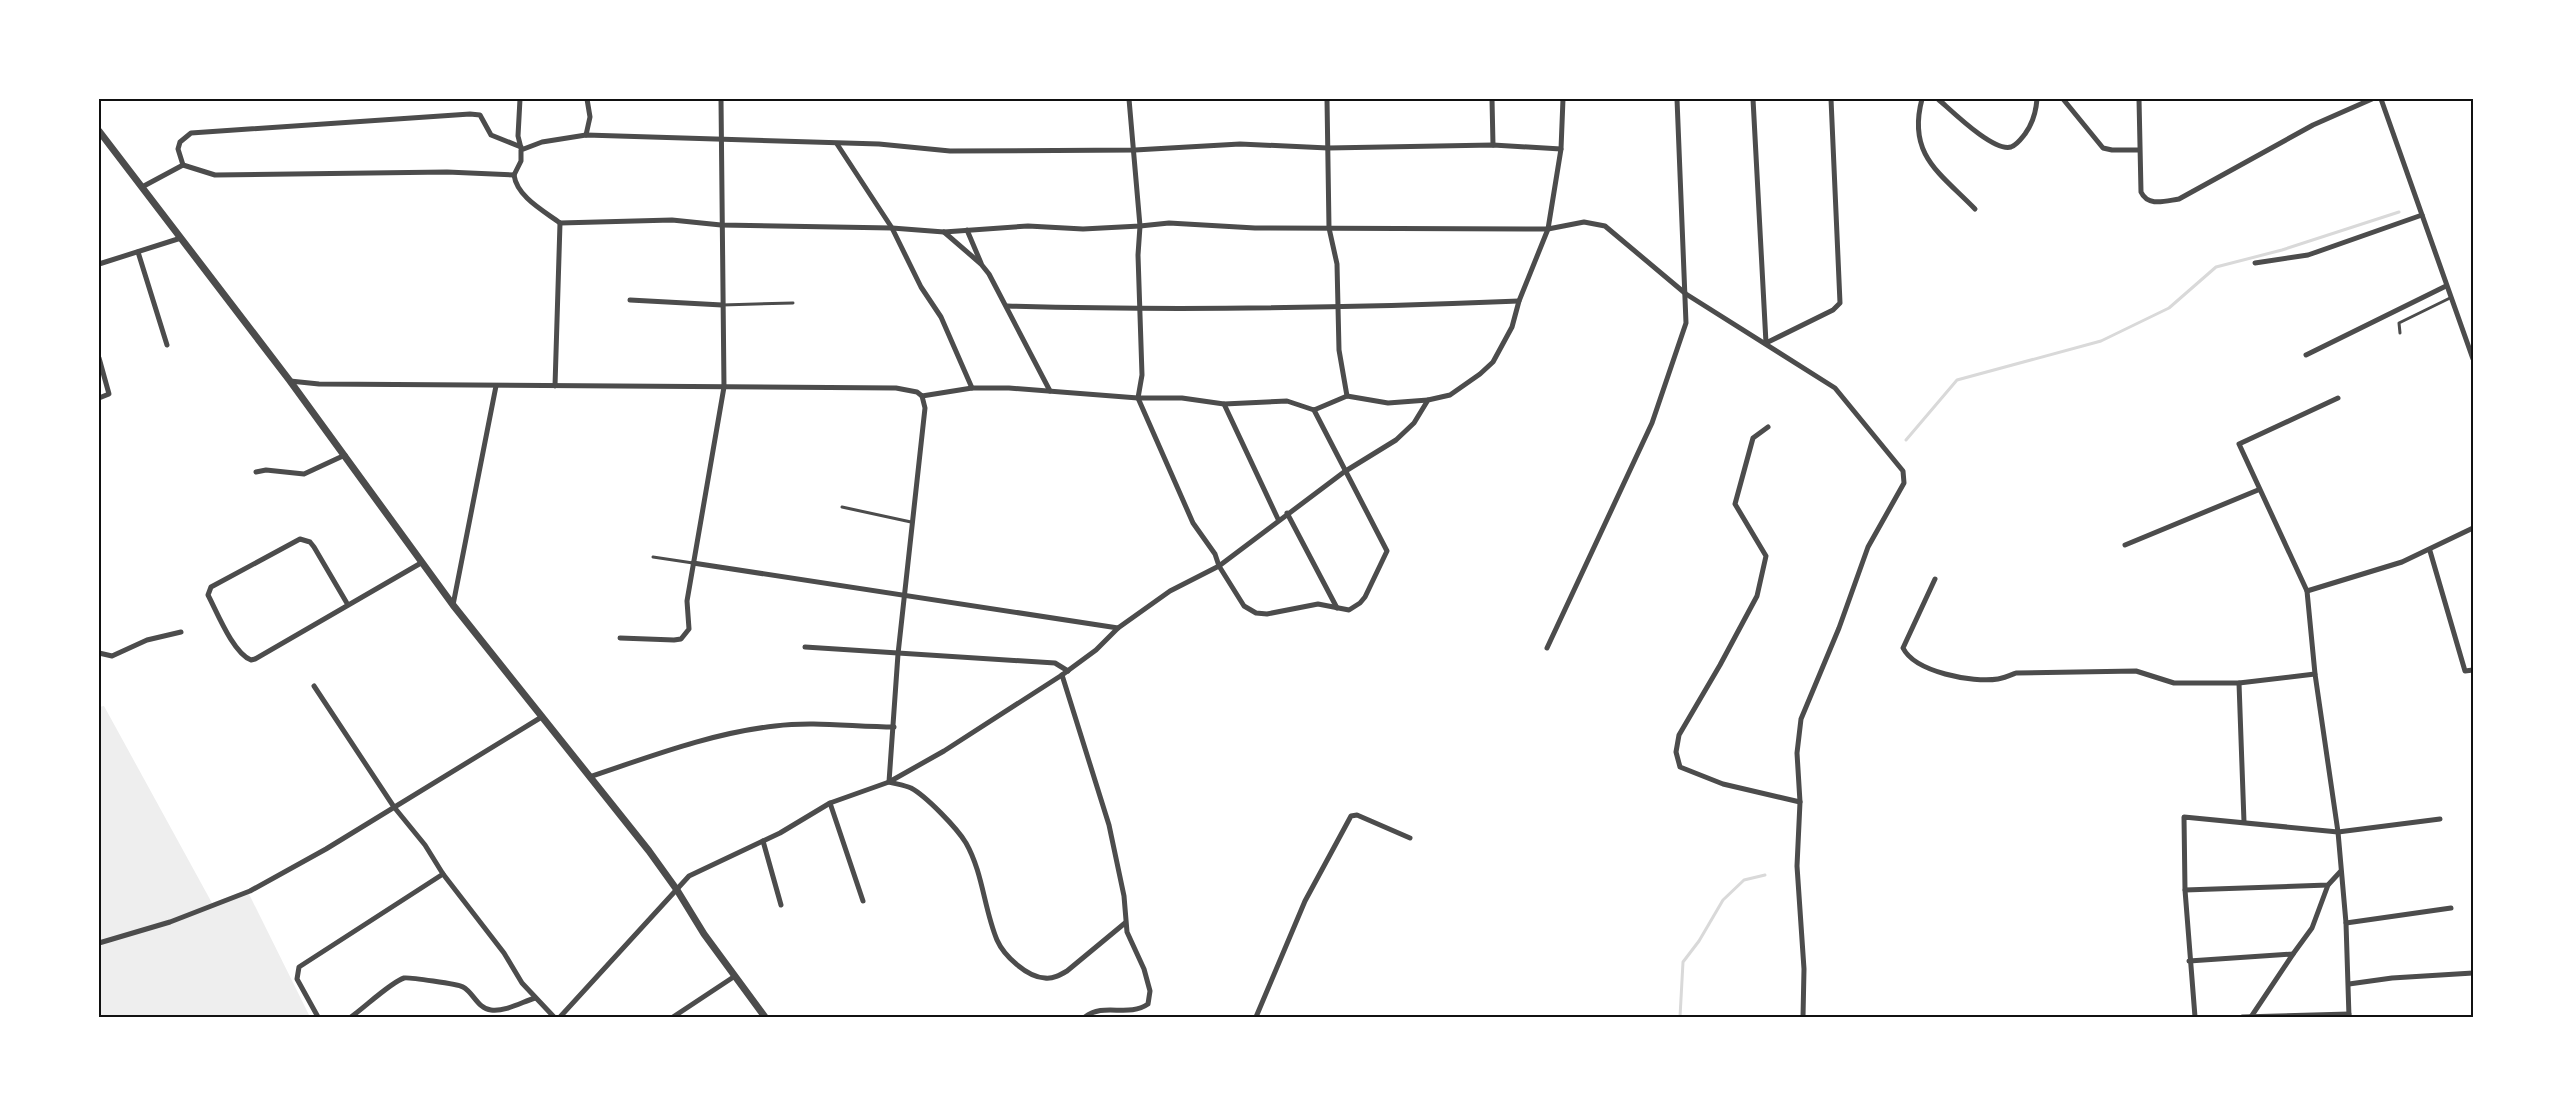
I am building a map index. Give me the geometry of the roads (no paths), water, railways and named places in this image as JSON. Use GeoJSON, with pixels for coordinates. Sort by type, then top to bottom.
{"type":"FeatureCollection","features":[{"type":"Feature","properties":{"kind":"street"},"geometry":{"type":"LineString","coordinates":[[586,99],[590,117],[586,135]]}},
{"type":"Feature","properties":{"kind":"street"},"geometry":{"type":"LineString","coordinates":[[620,638],[681,639],[689,629],[687,601],[724,387],[721,225],[722,99]]}},
{"type":"Feature","properties":{"kind":"street"},"geometry":{"type":"LineString","coordinates":[[1129,99],[1140,226],[1138,255],[1142,375],[1138,398],[1193,523],[1215,554],[1219,566],[1244,606],[1256,613],[1281,613],[1318,604],[1349,610],[1360,603],[1387,551],[1344,472],[1314,410]]}},
{"type":"Feature","properties":{"kind":"street"},"geometry":{"type":"LineString","coordinates":[[1327,99],[1329,228],[1337,264],[1339,350],[1347,396]]}},
{"type":"Feature","properties":{"kind":"street"},"geometry":{"type":"LineString","coordinates":[[1492,99],[1493,146]]}},
{"type":"Feature","properties":{"kind":"street"},"geometry":{"type":"LineString","coordinates":[[922,396],[972,388],[1009,387],[1138,398],[1193,399],[1224,404],[1287,401],[1314,410],[1347,396],[1388,403],[1428,400],[1458,391],[1493,362],[1512,327],[1519,301],[1548,229],[1561,149],[1563,99]]}},
{"type":"Feature","properties":{"kind":"street"},"geometry":{"type":"LineString","coordinates":[[1547,648],[1652,423],[1682,340],[1686,323],[1686,294],[1677,99]]}},
{"type":"Feature","properties":{"kind":"street"},"geometry":{"type":"LineString","coordinates":[[1753,99],[1767,343]]}},
{"type":"Feature","properties":{"kind":"street"},"geometry":{"type":"LineString","coordinates":[[1922,99],[1918,133],[1924,154],[1975,209]]}},
{"type":"Feature","properties":{"kind":"street"},"geometry":{"type":"LineString","coordinates":[[1938,99],[1992,142],[2009,148],[2015,145],[2028,130],[2036,114],[2037,99]]}},
{"type":"Feature","properties":{"kind":"street"},"geometry":{"type":"LineString","coordinates":[[2062,99],[2103,148],[2139,150]]}},
{"type":"Feature","properties":{"kind":"street"},"geometry":{"type":"LineString","coordinates":[[2139,99],[2140,192],[2144,199],[2159,202],[2179,199],[2313,125],[2372,99]]}},
{"type":"Feature","properties":{"kind":"street"},"geometry":{"type":"LineString","coordinates":[[2381,99],[2473,359]]}},
{"type":"Feature","properties":{"kind":"street"},"geometry":{"type":"LineString","coordinates":[[1767,343],[1833,310],[1840,303],[1831,100]]}},
{"type":"Feature","properties":{"kind":"street"},"geometry":{"type":"LineString","coordinates":[[520,101],[518,136],[521,161],[514,176],[515,182],[527,198],[560,223],[672,220],[721,225],[892,228],[944,232],[1028,226],[1083,229],[1169,223],[1255,228],[1548,229],[1584,222],[1605,226],[1686,294],[1835,388],[1903,471],[1904,483],[1868,546],[1839,628],[1801,719],[1797,753],[1800,802],[1797,866],[1804,969],[1803,1017]]}},
{"type":"Feature","properties":{"kind":"street"},"geometry":{"type":"LineString","coordinates":[[183,165],[178,149],[180,142],[191,134],[470,114],[480,115],[491,135],[521,149],[542,142],[586,135],[879,144],[950,151],[1135,150],[1240,144],[1328,148],[1493,146],[1561,149]]}},
{"type":"Feature","properties":{"kind":"street"},"geometry":{"type":"LineString","coordinates":[[99,131],[290,381],[453,606],[677,890],[691,914],[765,1017]]}},
{"type":"Feature","properties":{"kind":"street"},"geometry":{"type":"LineString","coordinates":[[837,144],[892,228],[921,287],[940,317],[972,388]]}},
{"type":"Feature","properties":{"kind":"street"},"geometry":{"type":"LineString","coordinates":[[142,187],[183,165],[215,176],[447,172],[514,176]]}},
{"type":"Feature","properties":{"kind":"street"},"geometry":{"type":"LineString","coordinates":[[2255,263],[2308,255],[2422,215]]}},
{"type":"Feature","properties":{"kind":"street"},"geometry":{"type":"LineString","coordinates":[[555,386],[560,223]]}},
{"type":"Feature","properties":{"kind":"street"},"geometry":{"type":"LineString","coordinates":[[967,230],[981,264],[1007,306],[1050,391]]}},
{"type":"Feature","properties":{"kind":"street"},"geometry":{"type":"LineString","coordinates":[[944,232],[981,264]]}},
{"type":"Feature","properties":{"kind":"street"},"geometry":{"type":"LineString","coordinates":[[99,264],[181,238]]}},
{"type":"Feature","properties":{"kind":"street"},"geometry":{"type":"LineString","coordinates":[[138,252],[167,345]]}},
{"type":"Feature","properties":{"kind":"street"},"geometry":{"type":"LineString","coordinates":[[2306,355],[2446,286]]}},
{"type":"Feature","properties":{"kind":"street"},"geometry":{"type":"LineString","coordinates":[[630,300],[722,305]]}},
{"type":"Feature","properties":{"kind":"street"},"geometry":{"type":"LineString","coordinates":[[1007,306],[1141,310],[1338,309],[1519,301]]}},
{"type":"Feature","properties":{"kind":"street"},"geometry":{"type":"LineString","coordinates":[[99,358],[109,394],[99,398]]}},
{"type":"Feature","properties":{"kind":"street"},"geometry":{"type":"LineString","coordinates":[[290,381],[319,384],[896,388],[917,392],[922,396],[925,408],[898,654],[889,782]]}},
{"type":"Feature","properties":{"kind":"street"},"geometry":{"type":"LineString","coordinates":[[453,606],[496,386]]}},
{"type":"Feature","properties":{"kind":"street"},"geometry":{"type":"LineString","coordinates":[[2242,1017],[2349,1016],[2346,922],[2338,832],[2315,674],[2307,591],[2258,490],[2239,444],[2338,398]]}},
{"type":"Feature","properties":{"kind":"street"},"geometry":{"type":"LineString","coordinates":[[560,1017],[684,880],[695,872],[787,830],[830,803],[889,782],[944,751],[1065,673],[1096,650],[1118,628],[1170,591],[1219,566],[1278,519],[1344,472],[1405,433],[1428,400]]}},
{"type":"Feature","properties":{"kind":"street"},"geometry":{"type":"LineString","coordinates":[[1224,404],[1278,519]]}},
{"type":"Feature","properties":{"kind":"street"},"geometry":{"type":"LineString","coordinates":[[1768,427],[1753,438],[1735,504],[1766,556],[1757,596],[1679,735],[1676,752],[1680,767],[1723,784],[1800,802]]}},
{"type":"Feature","properties":{"kind":"street"},"geometry":{"type":"LineString","coordinates":[[256,472],[266,470],[304,474],[345,455]]}},
{"type":"Feature","properties":{"kind":"street"},"geometry":{"type":"LineString","coordinates":[[2125,545],[2258,490]]}},
{"type":"Feature","properties":{"kind":"street"},"geometry":{"type":"LineString","coordinates":[[1287,513],[1336,608]]}},
{"type":"Feature","properties":{"kind":"street"},"geometry":{"type":"LineString","coordinates":[[2307,591],[2402,562],[2430,551],[2473,528]]}},
{"type":"Feature","properties":{"kind":"street"},"geometry":{"type":"LineString","coordinates":[[348,605],[314,547],[310,542],[300,539],[211,587],[208,596],[241,654],[250,660],[348,605],[421,563]]}},
{"type":"Feature","properties":{"kind":"street"},"geometry":{"type":"LineString","coordinates":[[2430,551],[2465,671],[2473,670]]}},
{"type":"Feature","properties":{"kind":"street"},"geometry":{"type":"LineString","coordinates":[[693,563],[1118,628]]}},
{"type":"Feature","properties":{"kind":"street"},"geometry":{"type":"LineString","coordinates":[[1935,579],[1903,648],[1908,657],[1939,671],[1976,680],[2000,679],[2016,674],[2136,670],[2174,683],[2239,683],[2315,674]]}},
{"type":"Feature","properties":{"kind":"street"},"geometry":{"type":"LineString","coordinates":[[99,653],[112,656],[147,640],[181,632]]}},
{"type":"Feature","properties":{"kind":"street"},"geometry":{"type":"LineString","coordinates":[[805,647],[1055,663],[1065,673],[1109,825],[1124,896],[1125,922],[1148,979],[1150,999],[1148,1004],[1139,1010],[1098,1010],[1085,1017]]}},
{"type":"Feature","properties":{"kind":"street"},"geometry":{"type":"LineString","coordinates":[[2239,683],[2244,822]]}},
{"type":"Feature","properties":{"kind":"street"},"geometry":{"type":"LineString","coordinates":[[314,686],[394,807],[425,845],[443,874],[504,953],[522,983],[554,1017]]}},
{"type":"Feature","properties":{"kind":"street"},"geometry":{"type":"LineString","coordinates":[[99,944],[170,922],[250,891],[326,849],[540,718]]}},
{"type":"Feature","properties":{"kind":"street"},"geometry":{"type":"LineString","coordinates":[[589,777],[660,753],[745,730],[795,725],[894,727]]}},
{"type":"Feature","properties":{"kind":"street"},"geometry":{"type":"LineString","coordinates":[[889,782],[908,787],[921,796],[964,840],[984,894],[997,939],[1002,949],[1020,967],[1046,979],[1056,977],[1067,971],[1125,922]]}},
{"type":"Feature","properties":{"kind":"street"},"geometry":{"type":"LineString","coordinates":[[830,803],[863,901]]}},
{"type":"Feature","properties":{"kind":"street"},"geometry":{"type":"LineString","coordinates":[[1256,1017],[1305,901],[1351,816],[1357,815],[1410,837]]}},
{"type":"Feature","properties":{"kind":"street"},"geometry":{"type":"LineString","coordinates":[[2195,1017],[2185,890],[2184,817],[2338,832],[2440,819]]}},
{"type":"Feature","properties":{"kind":"street"},"geometry":{"type":"LineString","coordinates":[[763,841],[781,905]]}},
{"type":"Feature","properties":{"kind":"street"},"geometry":{"type":"LineString","coordinates":[[2251,1016],[2312,928],[2328,885],[2340,872]]}},
{"type":"Feature","properties":{"kind":"street"},"geometry":{"type":"LineString","coordinates":[[318,1017],[297,979],[297,972],[304,964],[443,874]]}},
{"type":"Feature","properties":{"kind":"street"},"geometry":{"type":"LineString","coordinates":[[2185,890],[2328,885]]}},
{"type":"Feature","properties":{"kind":"street"},"geometry":{"type":"LineString","coordinates":[[2346,922],[2451,908]]}},
{"type":"Feature","properties":{"kind":"street"},"geometry":{"type":"LineString","coordinates":[[2189,961],[2293,954]]}},
{"type":"Feature","properties":{"kind":"street"},"geometry":{"type":"LineString","coordinates":[[2349,984],[2392,978],[2473,973]]}},
{"type":"Feature","properties":{"kind":"street"},"geometry":{"type":"LineString","coordinates":[[673,1017],[735,976]]}},
{"type":"Feature","properties":{"kind":"street"},"geometry":{"type":"LineString","coordinates":[[351,1017],[399,980],[411,977],[463,987],[485,1009],[490,1011],[535,998]]}},
{"type":"Feature","properties":{"kind":"lane"},"geometry":{"type":"LineString","coordinates":[[2400,333],[2400,323],[2450,298]]}},
{"type":"Feature","properties":{"kind":"lane"},"geometry":{"type":"LineString","coordinates":[[722,305],[793,303]]}},
{"type":"Feature","properties":{"kind":"lane"},"geometry":{"type":"LineString","coordinates":[[842,507],[913,523]]}},
{"type":"Feature","properties":{"kind":"lane"},"geometry":{"type":"LineString","coordinates":[[653,557],[693,563]]}},
{"type":"Feature","properties":{"kind":"waterway"},"geometry":{"type":"LineString","coordinates":[[1906,440],[1957,380],[2101,341],[2169,308],[2216,267],[2282,250],[2399,212]]}},
{"type":"Feature","properties":{"kind":"waterway"},"geometry":{"type":"LineString","coordinates":[[1680,1017],[1683,962],[1699,941],[1723,900],[1744,880],[1765,875]]}}]}
